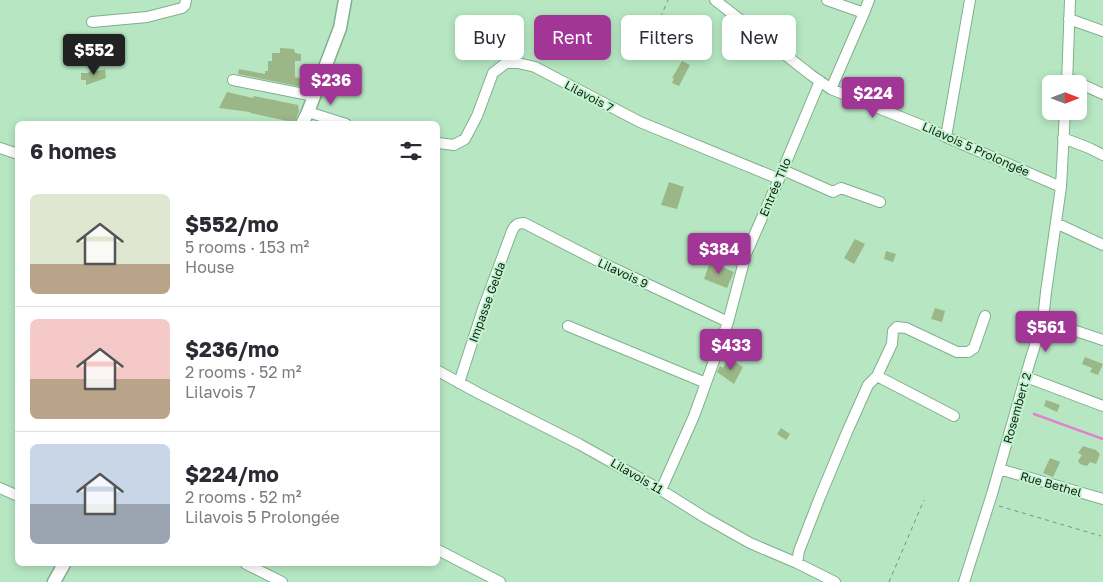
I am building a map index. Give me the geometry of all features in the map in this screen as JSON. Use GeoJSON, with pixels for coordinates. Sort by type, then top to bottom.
{"type":"FeatureCollection","features":[{"type":"Feature","properties":{"kind":"main road"},"geometry":{"type":"LineString","coordinates":[[304,121],[340,28],[345,0]]}},
{"type":"Feature","properties":{"kind":"main road"},"geometry":{"type":"LineString","coordinates":[[54,582],[63,566]]}},
{"type":"Feature","properties":{"kind":"street"},"geometry":{"type":"LineString","coordinates":[[92,22],[146,17],[182,8],[186,0]]}},
{"type":"Feature","properties":{"kind":"street","name":"Lilavois 5 Prolongée"},"geometry":{"type":"LineString","coordinates":[[715,0],[831,89],[928,128],[946,138],[1061,187]]}},
{"type":"Feature","properties":{"kind":"street"},"geometry":{"type":"LineString","coordinates":[[826,0],[864,13]]}},
{"type":"Feature","properties":{"kind":"street"},"geometry":{"type":"LineString","coordinates":[[831,89],[869,0]]}},
{"type":"Feature","properties":{"kind":"street"},"geometry":{"type":"LineString","coordinates":[[946,138],[970,0]]}},
{"type":"Feature","properties":{"kind":"street"},"geometry":{"type":"LineString","coordinates":[[1068,75],[1070,0]]}},
{"type":"Feature","properties":{"kind":"street"},"geometry":{"type":"LineString","coordinates":[[1069,19],[1103,31]]}},
{"type":"Feature","properties":{"kind":"street","name":"Lilavois 7"},"geometry":{"type":"LineString","coordinates":[[440,143],[454,145],[464,139],[477,116],[493,73],[506,64],[518,62],[535,67],[640,122],[833,192],[841,188],[880,202]]}},
{"type":"Feature","properties":{"kind":"street"},"geometry":{"type":"LineString","coordinates":[[233,80],[314,96]]}},
{"type":"Feature","properties":{"kind":"street","name":"Entrée Tilo"},"geometry":{"type":"LineString","coordinates":[[661,490],[694,416],[728,322],[746,254],[820,81]]}},
{"type":"Feature","properties":{"kind":"street"},"geometry":{"type":"LineString","coordinates":[[1088,88],[1103,94]]}},
{"type":"Feature","properties":{"kind":"street"},"geometry":{"type":"LineString","coordinates":[[308,112],[336,121]]}},
{"type":"Feature","properties":{"kind":"street","name":"Rosembert 2"},"geometry":{"type":"LineString","coordinates":[[964,582],[1044,320],[1046,292],[1061,187],[1064,120]]}},
{"type":"Feature","properties":{"kind":"street"},"geometry":{"type":"LineString","coordinates":[[1063,138],[1103,155]]}},
{"type":"Feature","properties":{"kind":"street"},"geometry":{"type":"LineString","coordinates":[[0,148],[15,153]]}},
{"type":"Feature","properties":{"kind":"street","name":"Lilavois 9"},"geometry":{"type":"LineString","coordinates":[[518,223],[524,223],[598,261],[728,322]]}},
{"type":"Feature","properties":{"kind":"street","name":"Impasse Gelda"},"geometry":{"type":"LineString","coordinates":[[459,383],[483,309],[512,231],[518,223]]}},
{"type":"Feature","properties":{"kind":"street"},"geometry":{"type":"LineString","coordinates":[[1056,223],[1103,245]]}},
{"type":"Feature","properties":{"kind":"street"},"geometry":{"type":"LineString","coordinates":[[797,563],[802,542],[847,432],[868,384],[877,376],[892,344],[894,331],[897,326],[906,328],[957,352],[968,352],[974,348],[985,316]]}},
{"type":"Feature","properties":{"kind":"street"},"geometry":{"type":"LineString","coordinates":[[1044,320],[1103,340]]}},
{"type":"Feature","properties":{"kind":"street"},"geometry":{"type":"LineString","coordinates":[[568,326],[706,383]]}},
{"type":"Feature","properties":{"kind":"street","name":"Lilavois 11"},"geometry":{"type":"LineString","coordinates":[[440,371],[459,383],[579,444],[750,543],[835,582]]}},
{"type":"Feature","properties":{"kind":"street"},"geometry":{"type":"LineString","coordinates":[[877,376],[954,416]]}},
{"type":"Feature","properties":{"kind":"street"},"geometry":{"type":"LineString","coordinates":[[1026,377],[1103,406]]}},
{"type":"Feature","properties":{"kind":"street","name":"Rue Bethel"},"geometry":{"type":"LineString","coordinates":[[999,469],[1103,499]]}},
{"type":"Feature","properties":{"kind":"street"},"geometry":{"type":"LineString","coordinates":[[0,488],[15,495]]}},
{"type":"Feature","properties":{"kind":"street"},"geometry":{"type":"LineString","coordinates":[[440,551],[500,582]]}},
{"type":"Feature","properties":{"kind":"street"},"geometry":{"type":"LineString","coordinates":[[250,566],[282,582]]}},
{"type":"Feature","properties":{"kind":"path"},"geometry":{"type":"LineString","coordinates":[[661,15],[668,0]]}},
{"type":"Feature","properties":{"kind":"path"},"geometry":{"type":"LineString","coordinates":[[888,582],[924,500]]}},
{"type":"Feature","properties":{"kind":"path"},"geometry":{"type":"LineString","coordinates":[[989,504],[1101,536]]}},
{"type":"Feature","properties":{"kind":"building"},"geometry":{"type":"Polygon","coordinates":[[[280,48],[294,49],[295,53],[301,54],[301,61],[295,61],[295,77],[311,81],[308,88],[238,74],[239,69],[265,74],[265,71],[268,71],[268,61],[272,61],[272,53],[280,53],[280,48]]]}},
{"type":"Feature","properties":{"kind":"building"},"geometry":{"type":"Polygon","coordinates":[[[682,61],[690,65],[679,86],[672,83],[674,78],[672,78],[682,61]]]}},
{"type":"Feature","properties":{"kind":"building"},"geometry":{"type":"Polygon","coordinates":[[[92,69],[98,71],[105,69],[106,78],[86,85],[86,80],[81,80],[81,73],[88,73],[92,69]]]}},
{"type":"Feature","properties":{"kind":"building"},"geometry":{"type":"Polygon","coordinates":[[[227,92],[298,105],[299,111],[295,121],[287,121],[250,112],[219,108],[227,92]]]}},
{"type":"Feature","properties":{"kind":"building"},"geometry":{"type":"Polygon","coordinates":[[[669,182],[684,187],[677,209],[661,205],[669,182]]]}},
{"type":"Feature","properties":{"kind":"building"},"geometry":{"type":"Polygon","coordinates":[[[855,239],[865,244],[854,264],[844,258],[855,239]]]}},
{"type":"Feature","properties":{"kind":"building"},"geometry":{"type":"Polygon","coordinates":[[[886,251],[896,254],[893,262],[884,259],[886,251]]]}},
{"type":"Feature","properties":{"kind":"building"},"geometry":{"type":"Polygon","coordinates":[[[710,262],[734,272],[727,288],[704,279],[710,262]]]}},
{"type":"Feature","properties":{"kind":"building"},"geometry":{"type":"Polygon","coordinates":[[[935,308],[945,311],[942,322],[931,319],[935,308]]]}},
{"type":"Feature","properties":{"kind":"building"},"geometry":{"type":"Polygon","coordinates":[[[1085,357],[1103,364],[1098,375],[1090,372],[1092,368],[1082,364],[1085,357]]]}},
{"type":"Feature","properties":{"kind":"building"},"geometry":{"type":"Polygon","coordinates":[[[727,361],[733,364],[735,362],[743,367],[734,384],[717,372],[720,366],[723,368],[727,361]]]}},
{"type":"Feature","properties":{"kind":"building"},"geometry":{"type":"Polygon","coordinates":[[[1046,400],[1060,405],[1057,412],[1044,406],[1046,400]]]}},
{"type":"Feature","properties":{"kind":"building"},"geometry":{"type":"Polygon","coordinates":[[[781,428],[790,434],[786,440],[777,434],[781,428]]]}},
{"type":"Feature","properties":{"kind":"building"},"geometry":{"type":"Polygon","coordinates":[[[1083,446],[1096,450],[1100,454],[1096,464],[1090,462],[1087,466],[1080,464],[1078,461],[1082,455],[1078,453],[1083,446]]]}},
{"type":"Feature","properties":{"kind":"building"},"geometry":{"type":"Polygon","coordinates":[[[1050,458],[1060,462],[1053,477],[1043,473],[1050,458]]]}},
{"type":"Feature","properties":{"kind":"waterway"},"geometry":{"type":"LineString","coordinates":[[1034,414],[1103,439]]}}]}
